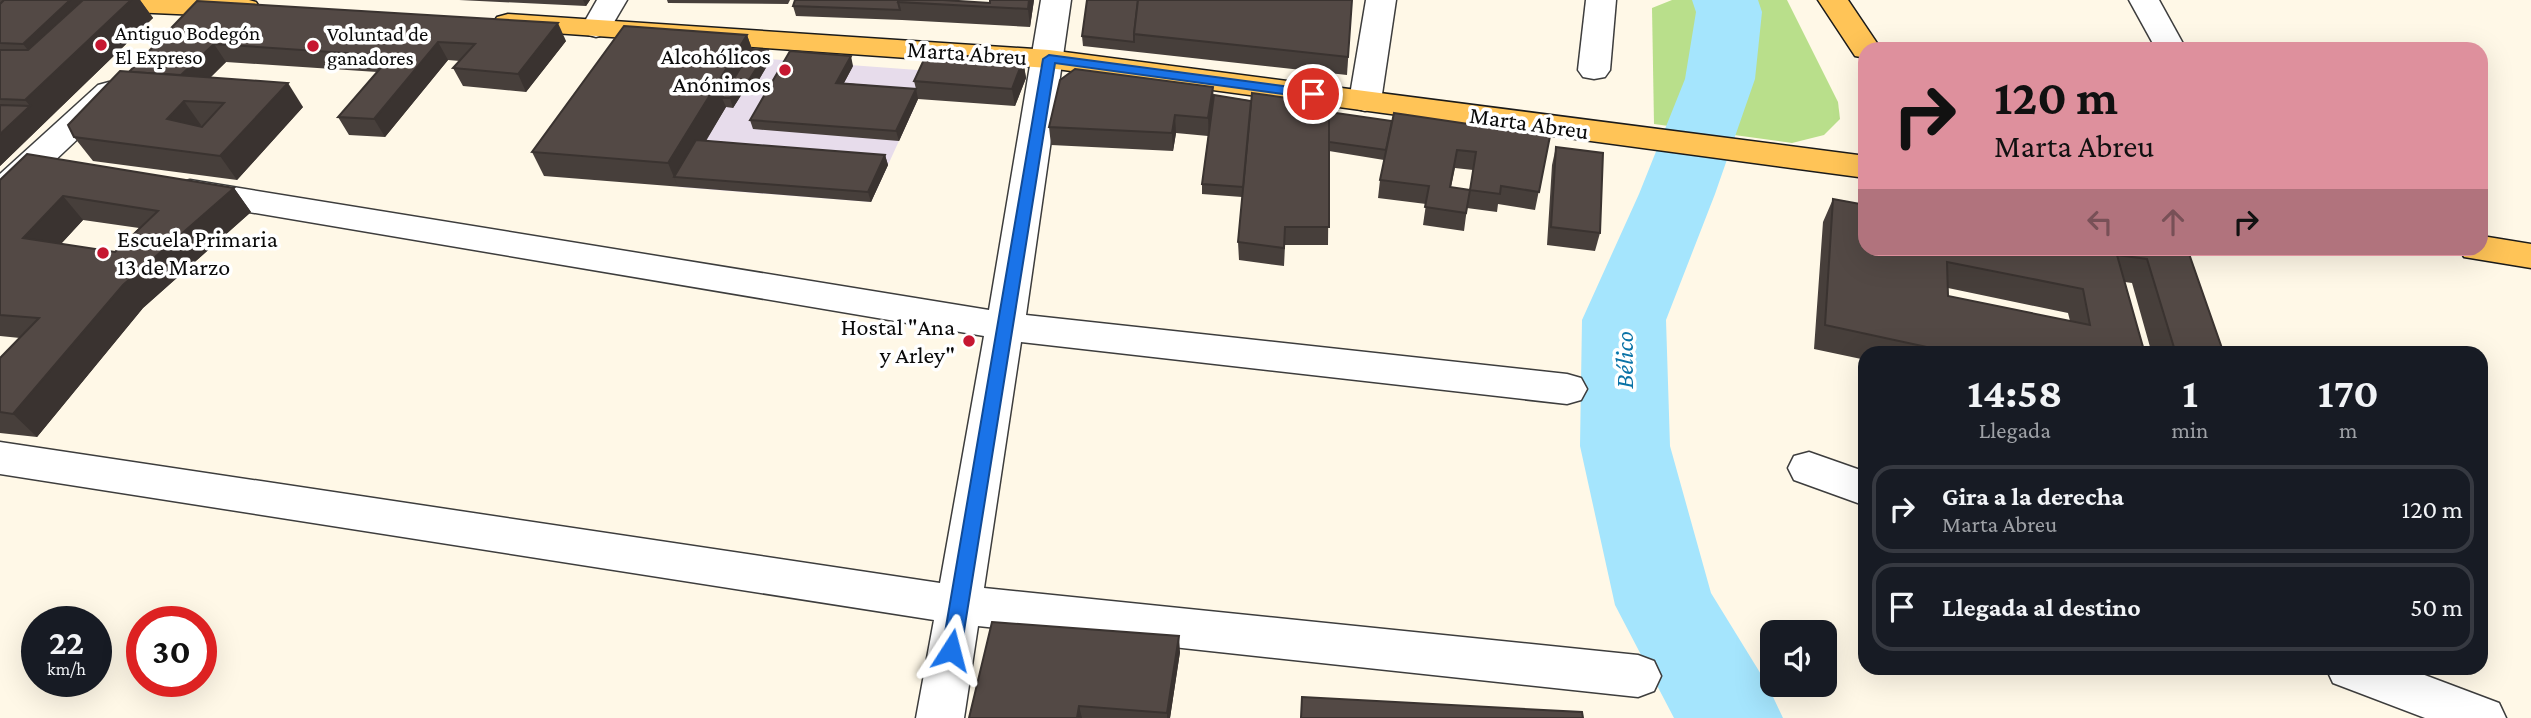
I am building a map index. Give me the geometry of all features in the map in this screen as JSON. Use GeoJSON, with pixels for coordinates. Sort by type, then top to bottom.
{"type":"FeatureCollection","features":[{"type":"Feature","properties":{"kind":"main road"},"geometry":{"type":"LineString","coordinates":[[62,0],[205,3],[270,9]]}},
{"type":"Feature","properties":{"kind":"main road"},"geometry":{"type":"LineString","coordinates":[[1833,0],[1861,42]]}},
{"type":"Feature","properties":{"kind":"main road","name":"Marta Abreu"},"geometry":{"type":"LineString","coordinates":[[474,21],[1049,59],[1858,166]]}},
{"type":"Feature","properties":{"kind":"main road"},"geometry":{"type":"LineString","coordinates":[[2488,250],[2531,256]]}},
{"type":"Feature","properties":{"kind":"street"},"geometry":{"type":"LineString","coordinates":[[596,28],[612,0]]}},
{"type":"Feature","properties":{"kind":"street"},"geometry":{"type":"LineString","coordinates":[[940,718],[1049,59],[1056,0]]}},
{"type":"Feature","properties":{"kind":"street"},"geometry":{"type":"LineString","coordinates":[[1365,101],[1381,0]]}},
{"type":"Feature","properties":{"kind":"street"},"geometry":{"type":"LineString","coordinates":[[1594,70],[1601,0]]}},
{"type":"Feature","properties":{"kind":"street"},"geometry":{"type":"LineString","coordinates":[[2144,0],[2167,42]]}},
{"type":"Feature","properties":{"kind":"street"},"geometry":{"type":"LineString","coordinates":[[172,33],[205,3]]}},
{"type":"Feature","properties":{"kind":"street"},"geometry":{"type":"LineString","coordinates":[[0,193],[132,71]]}},
{"type":"Feature","properties":{"kind":"street"},"geometry":{"type":"LineString","coordinates":[[31,165],[72,172]]}},
{"type":"Feature","properties":{"kind":"street"},"geometry":{"type":"LineString","coordinates":[[154,185],[1005,326],[1567,389]]}},
{"type":"Feature","properties":{"kind":"street"},"geometry":{"type":"LineString","coordinates":[[0,458],[959,605],[1639,676]]}},
{"type":"Feature","properties":{"kind":"street"},"geometry":{"type":"LineString","coordinates":[[1809,468],[1858,486]]}},
{"type":"Feature","properties":{"kind":"street"},"geometry":{"type":"LineString","coordinates":[[2368,675],[2482,718]]}},
{"type":"Feature","properties":{"kind":"shaded area"},"geometry":{"type":"Polygon","coordinates":[[[755,58],[931,71],[871,202],[678,187],[755,58]]]}},
{"type":"Feature","properties":{"kind":"green space"},"geometry":{"type":"Polygon","coordinates":[[[1672,0],[1787,0],[1838,102],[1840,119],[1824,135],[1792,143],[1654,124],[1652,8],[1672,0]]]}},
{"type":"Feature","properties":{"kind":"building"},"geometry":{"type":"Polygon","coordinates":[[[4,0],[70,0],[23,44],[0,43],[0,4],[4,0]]]}},
{"type":"Feature","properties":{"kind":"building"},"geometry":{"type":"Polygon","coordinates":[[[83,0],[131,0],[25,100],[0,99],[0,50],[28,50],[83,0]]]}},
{"type":"Feature","properties":{"kind":"building"},"geometry":{"type":"Polygon","coordinates":[[[795,0],[899,0],[900,10],[793,6],[795,0]]]}},
{"type":"Feature","properties":{"kind":"building"},"geometry":{"type":"Polygon","coordinates":[[[990,0],[1029,0],[1028,9],[898,2],[990,3],[990,0]]]}},
{"type":"Feature","properties":{"kind":"building"},"geometry":{"type":"Polygon","coordinates":[[[1087,0],[1138,0],[1134,42],[1082,36],[1087,0]]]}},
{"type":"Feature","properties":{"kind":"building"},"geometry":{"type":"Polygon","coordinates":[[[1138,0],[1352,0],[1348,57],[1134,34],[1138,0]]]}},
{"type":"Feature","properties":{"kind":"building"},"geometry":{"type":"Polygon","coordinates":[[[197,1],[558,23],[518,74],[453,68],[475,44],[438,42],[374,119],[338,117],[391,56],[214,44],[181,75],[129,72],[197,1]]]}},
{"type":"Feature","properties":{"kind":"building"},"geometry":{"type":"Polygon","coordinates":[[[624,26],[747,35],[668,163],[532,152],[624,26]]]}},
{"type":"Feature","properties":{"kind":"building"},"geometry":{"type":"Polygon","coordinates":[[[752,49],[768,50],[749,80],[741,79],[730,98],[722,98],[752,49]]]}},
{"type":"Feature","properties":{"kind":"building"},"geometry":{"type":"Polygon","coordinates":[[[790,51],[851,56],[836,83],[916,89],[896,131],[750,120],[790,51]]]}},
{"type":"Feature","properties":{"kind":"building"},"geometry":{"type":"Polygon","coordinates":[[[927,53],[1023,60],[1012,89],[914,81],[927,53]]]}},
{"type":"Feature","properties":{"kind":"building"},"geometry":{"type":"Polygon","coordinates":[[[1075,69],[1213,87],[1208,118],[1175,115],[1172,133],[1049,127],[1060,80],[1075,69]]]}},
{"type":"Feature","properties":{"kind":"building"},"geometry":{"type":"Polygon","coordinates":[[[120,71],[288,83],[220,156],[74,137],[68,125],[120,71]],[[184,101],[167,119],[202,127],[224,103],[184,101]]]}},
{"type":"Feature","properties":{"kind":"building"},"geometry":{"type":"Polygon","coordinates":[[[1252,93],[1329,104],[1329,227],[1285,227],[1284,248],[1238,242],[1252,93]]]}},
{"type":"Feature","properties":{"kind":"building"},"geometry":{"type":"Polygon","coordinates":[[[1214,95],[1251,101],[1243,187],[1202,184],[1214,95]]]}},
{"type":"Feature","properties":{"kind":"building"},"geometry":{"type":"Polygon","coordinates":[[[0,105],[30,106],[0,134],[0,105]]]}},
{"type":"Feature","properties":{"kind":"building"},"geometry":{"type":"Polygon","coordinates":[[[1329,112],[1392,121],[1386,150],[1329,142],[1329,112]]]}},
{"type":"Feature","properties":{"kind":"building"},"geometry":{"type":"Polygon","coordinates":[[[1394,113],[1550,136],[1539,192],[1501,186],[1500,194],[1470,190],[1466,213],[1425,207],[1429,186],[1380,180],[1394,113]],[[1457,150],[1450,187],[1470,190],[1476,152],[1457,150]]]}},
{"type":"Feature","properties":{"kind":"building"},"geometry":{"type":"Polygon","coordinates":[[[696,140],[885,155],[868,192],[674,177],[696,140]]]}},
{"type":"Feature","properties":{"kind":"building"},"geometry":{"type":"Polygon","coordinates":[[[1556,147],[1603,153],[1600,233],[1551,227],[1556,147]]]}},
{"type":"Feature","properties":{"kind":"building"},"geometry":{"type":"Polygon","coordinates":[[[27,154],[234,188],[123,285],[13,414],[0,412],[0,358],[39,318],[0,315],[0,180],[27,154]],[[63,196],[23,238],[115,252],[158,211],[63,196]]]}},
{"type":"Feature","properties":{"kind":"building"},"geometry":{"type":"Polygon","coordinates":[[[1833,199],[1858,204],[1858,256],[2117,256],[2143,346],[1922,346],[1825,325],[1833,199]],[[1947,262],[1948,296],[2090,325],[2083,289],[1947,262]]]}},
{"type":"Feature","properties":{"kind":"building"},"geometry":{"type":"Polygon","coordinates":[[[2124,256],[2190,256],[2221,346],[2174,346],[2147,259],[2124,256]]]}},
{"type":"Feature","properties":{"kind":"building"},"geometry":{"type":"Polygon","coordinates":[[[992,622],[1179,636],[1167,713],[1079,706],[1077,718],[969,718],[992,622]]]}},
{"type":"Feature","properties":{"kind":"building"},"geometry":{"type":"Polygon","coordinates":[[[1302,697],[1582,712],[1583,718],[1301,718],[1302,697]]]}},
{"type":"Feature","properties":{"kind":"waterway","name":"Bélico"},"geometry":{"type":"LineString","coordinates":[[1725,0],[1729,12],[1720,79],[1677,194],[1624,320],[1625,446],[1665,605],[1730,718]]}},
{"type":"Feature","properties":{"kind":"place","name":"Antiguo Bodegón El Expreso"},"geometry":{"type":"Point","coordinates":[101,45]}},
{"type":"Feature","properties":{"kind":"place","name":"Voluntad de ganadores"},"geometry":{"type":"Point","coordinates":[313,46]}},
{"type":"Feature","properties":{"kind":"place","name":"Alcohólicos Anónimos"},"geometry":{"type":"Point","coordinates":[785,70]}},
{"type":"Feature","properties":{"kind":"place","name":"Escuela Primaria 13 de Marzo"},"geometry":{"type":"Point","coordinates":[103,253]}},
{"type":"Feature","properties":{"kind":"place","name":"Hostal \"Ana y Arley\""},"geometry":{"type":"Point","coordinates":[969,341]}},
{"type":"Feature","properties":{"kind":"route"},"geometry":{"type":"LineString","coordinates":[[951,650],[1049,59],[1313,94]]}}]}
